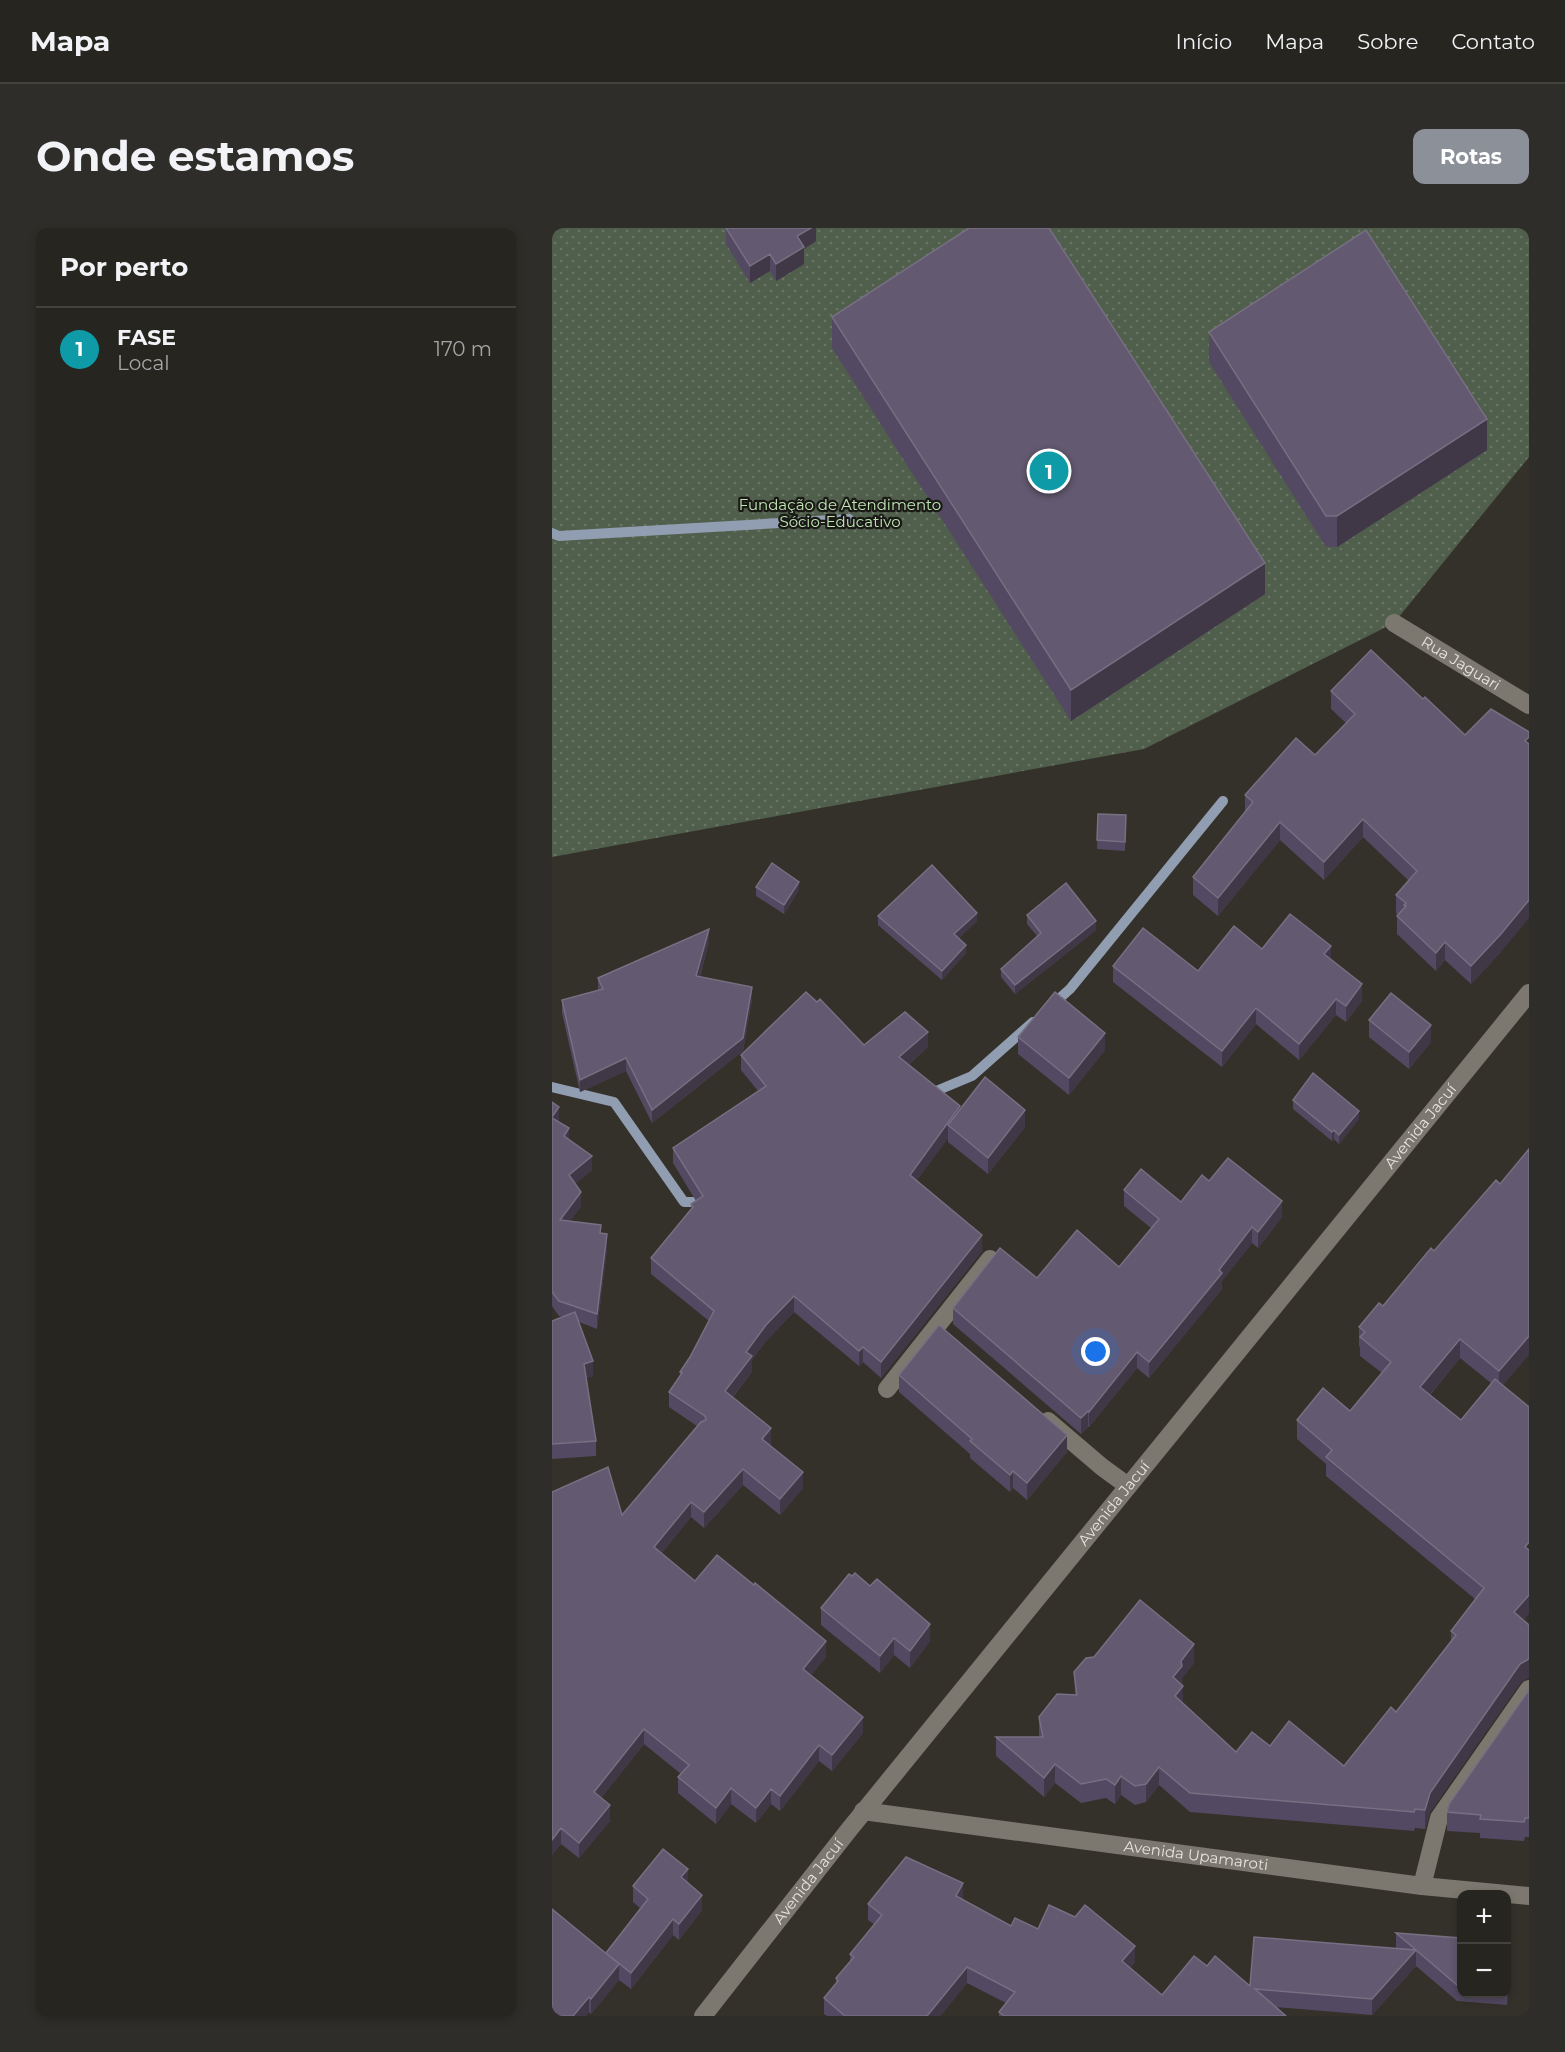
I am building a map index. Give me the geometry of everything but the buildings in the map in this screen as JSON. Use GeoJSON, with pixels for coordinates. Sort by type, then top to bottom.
{"type":"FeatureCollection","features":[{"type":"Feature","properties":{"kind":"street","name":"Rua Jaguari"},"geometry":{"type":"LineString","coordinates":[[1394,623],[1529,705]]}},
{"type":"Feature","properties":{"kind":"street","name":"Avenida Jacuí"},"geometry":{"type":"LineString","coordinates":[[703,2016],[863,1811],[1529,993]]}},
{"type":"Feature","properties":{"kind":"street"},"geometry":{"type":"LineString","coordinates":[[887,1389],[990,1259]]}},
{"type":"Feature","properties":{"kind":"street"},"geometry":{"type":"LineString","coordinates":[[937,1325],[954,1340]]}},
{"type":"Feature","properties":{"kind":"street"},"geometry":{"type":"LineString","coordinates":[[1033,1407],[1102,1467],[1128,1486]]}},
{"type":"Feature","properties":{"kind":"street"},"geometry":{"type":"LineString","coordinates":[[1422,1886],[1439,1818],[1529,1689]]}},
{"type":"Feature","properties":{"kind":"street","name":"Avenida Upamaroti"},"geometry":{"type":"LineString","coordinates":[[863,1811],[1422,1886],[1529,1896]]}},
{"type":"Feature","properties":{"kind":"green space","name":"Fundação de Atendimento Sócio-Educativo"},"geometry":{"type":"Polygon","coordinates":[[[552,228],[1529,228],[1529,457],[1394,623],[1144,749],[552,857],[552,228]]]}},
{"type":"Feature","properties":{"kind":"waterway"},"geometry":{"type":"LineString","coordinates":[[552,533],[559,536],[849,519]]}},
{"type":"Feature","properties":{"kind":"waterway"},"geometry":{"type":"LineString","coordinates":[[1052,1005],[1070,989],[1223,801]]}},
{"type":"Feature","properties":{"kind":"waterway"},"geometry":{"type":"LineString","coordinates":[[929,1094],[972,1076],[1033,1022]]}},
{"type":"Feature","properties":{"kind":"waterway"},"geometry":{"type":"LineString","coordinates":[[552,1087],[614,1102],[684,1202],[708,1202]]}},
{"type":"Feature","properties":{"kind":"place","name":"FASE"},"geometry":{"type":"Point","coordinates":[1049,471]}}]}
